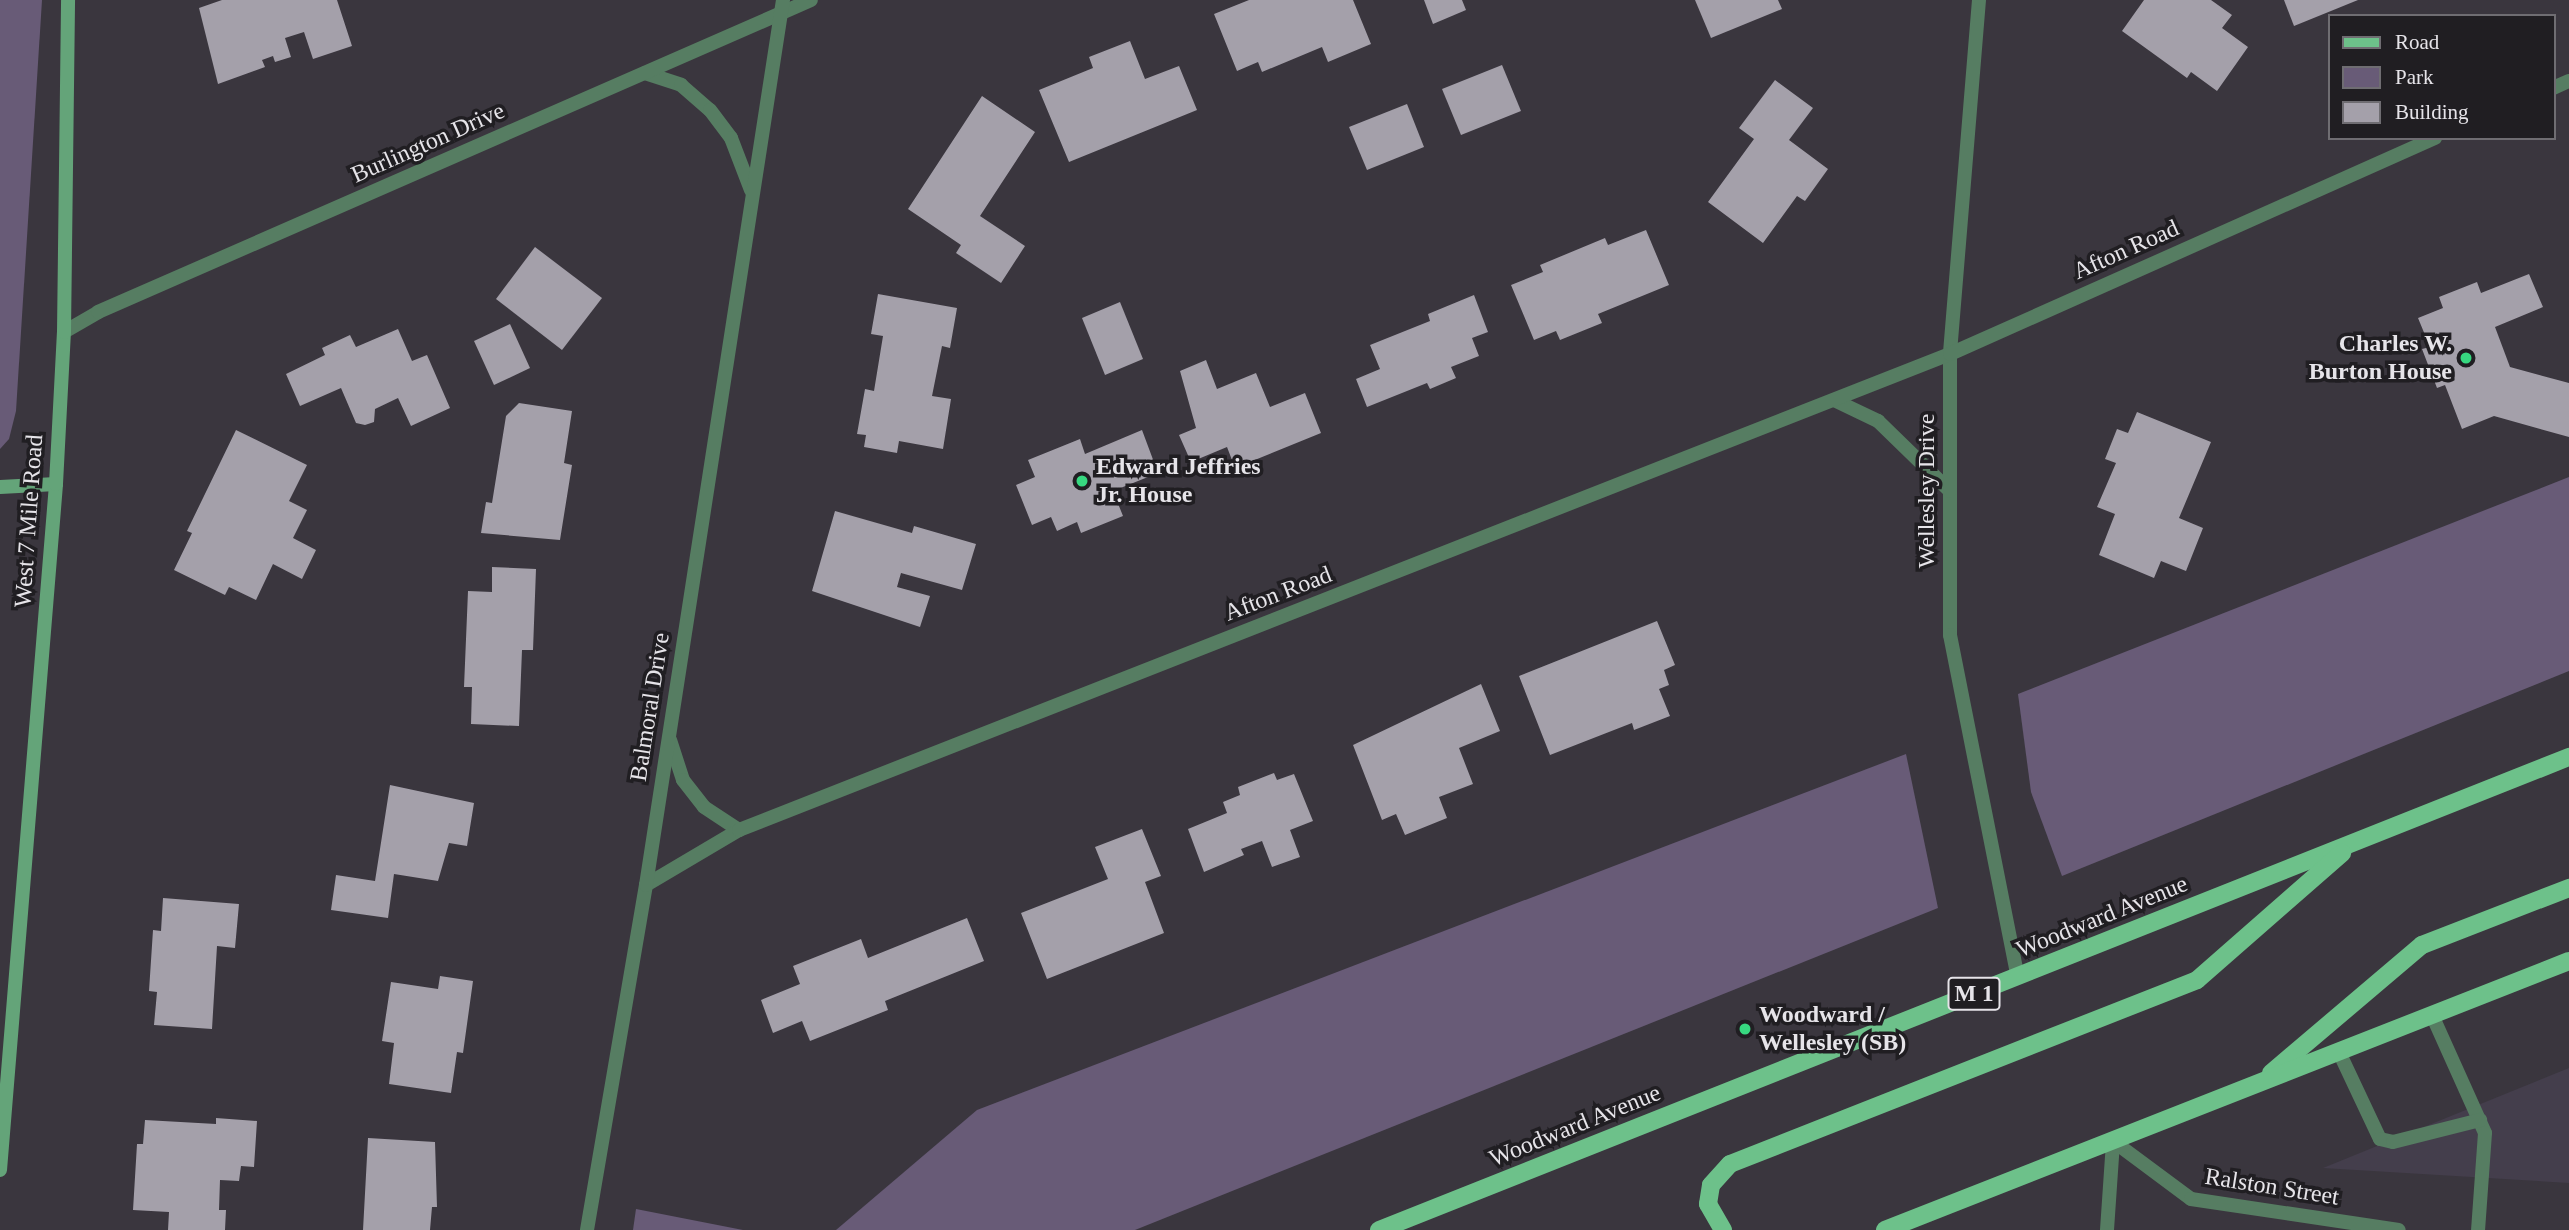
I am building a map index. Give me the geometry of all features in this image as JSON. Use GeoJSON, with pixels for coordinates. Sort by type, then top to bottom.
{"type":"FeatureCollection","features":[{"type":"Feature","properties":{"kind":"main road","name":"West 7 Mile Road"},"geometry":{"type":"LineString","coordinates":[[0,1170],[55,484],[64,332],[68,0]]}},
{"type":"Feature","properties":{"kind":"main road"},"geometry":{"type":"LineString","coordinates":[[0,488],[55,484]]}},
{"type":"Feature","properties":{"kind":"main road","name":"Woodward Avenue"},"geometry":{"type":"LineString","coordinates":[[1379,1230],[2569,757]]}},
{"type":"Feature","properties":{"kind":"main road"},"geometry":{"type":"LineString","coordinates":[[1723,1230],[1708,1204],[1711,1185],[1730,1164],[2197,980],[2353,844]]}},
{"type":"Feature","properties":{"kind":"main road"},"geometry":{"type":"LineString","coordinates":[[2258,1084],[2422,945],[2569,888]]}},
{"type":"Feature","properties":{"kind":"main road"},"geometry":{"type":"LineString","coordinates":[[1885,1230],[2569,961]]}},
{"type":"Feature","properties":{"kind":"street","name":"Balmoral Drive"},"geometry":{"type":"LineString","coordinates":[[587,1230],[646,885],[783,0]]}},
{"type":"Feature","properties":{"kind":"street","name":"Burlington Drive"},"geometry":{"type":"LineString","coordinates":[[64,332],[98,312],[811,0]]}},
{"type":"Feature","properties":{"kind":"street","name":"Wellesley Drive"},"geometry":{"type":"LineString","coordinates":[[1979,0],[1950,354],[1950,635],[2018,977]]}},
{"type":"Feature","properties":{"kind":"street"},"geometry":{"type":"LineString","coordinates":[[645,73],[681,85],[710,110],[731,138],[752,191]]}},
{"type":"Feature","properties":{"kind":"street","name":"Afton Road"},"geometry":{"type":"LineString","coordinates":[[646,885],[739,830],[1950,354],[2431,140]]}},
{"type":"Feature","properties":{"kind":"street"},"geometry":{"type":"LineString","coordinates":[[1834,400],[1878,421],[1950,491]]}},
{"type":"Feature","properties":{"kind":"street"},"geometry":{"type":"LineString","coordinates":[[669,735],[683,780],[704,807],[739,830]]}},
{"type":"Feature","properties":{"kind":"street"},"geometry":{"type":"LineString","coordinates":[[2432,1015],[2485,1133],[2486,1175],[2479,1230]]}},
{"type":"Feature","properties":{"kind":"street"},"geometry":{"type":"LineString","coordinates":[[2339,1052],[2380,1139],[2393,1142],[2480,1120]]}},
{"type":"Feature","properties":{"kind":"street"},"geometry":{"type":"LineString","coordinates":[[2107,1230],[2113,1141]]}},
{"type":"Feature","properties":{"kind":"street","name":"Ralston Street"},"geometry":{"type":"LineString","coordinates":[[2113,1141],[2191,1199],[2398,1230]]}},
{"type":"Feature","properties":{"kind":"shaded area"},"geometry":{"type":"Polygon","coordinates":[[[2569,1068],[2569,1183],[2323,1168],[2569,1068]]]}},
{"type":"Feature","properties":{"kind":"green space"},"geometry":{"type":"Polygon","coordinates":[[[0,0],[42,0],[16,411],[9,439],[0,449],[0,0]]]}},
{"type":"Feature","properties":{"kind":"green space"},"geometry":{"type":"Polygon","coordinates":[[[2569,477],[2569,671],[2062,876],[2031,792],[2018,694],[2569,477]]]}},
{"type":"Feature","properties":{"kind":"green space"},"geometry":{"type":"Polygon","coordinates":[[[1906,754],[1938,908],[1135,1230],[836,1230],[977,1110],[1906,754]]]}},
{"type":"Feature","properties":{"kind":"green space"},"geometry":{"type":"Polygon","coordinates":[[[636,1209],[743,1230],[633,1230],[636,1209]]]}},
{"type":"Feature","properties":{"kind":"building"},"geometry":{"type":"Polygon","coordinates":[[[222,0],[337,0],[352,46],[313,59],[304,32],[285,38],[291,57],[275,62],[273,56],[262,60],[265,67],[218,84],[199,8],[222,0]]]}},
{"type":"Feature","properties":{"kind":"building"},"geometry":{"type":"Polygon","coordinates":[[[1249,0],[1353,0],[1371,44],[1328,62],[1322,47],[1262,72],[1258,62],[1237,71],[1214,14],[1249,0]]]}},
{"type":"Feature","properties":{"kind":"building"},"geometry":{"type":"Polygon","coordinates":[[[1424,0],[1462,0],[1466,10],[1433,24],[1424,0]]]}},
{"type":"Feature","properties":{"kind":"building"},"geometry":{"type":"Polygon","coordinates":[[[1695,0],[1778,0],[1782,9],[1711,38],[1695,0]]]}},
{"type":"Feature","properties":{"kind":"building"},"geometry":{"type":"Polygon","coordinates":[[[2144,0],[2211,0],[2232,15],[2222,28],[2248,47],[2217,91],[2191,72],[2187,78],[2122,31],[2144,0]]]}},
{"type":"Feature","properties":{"kind":"building"},"geometry":{"type":"Polygon","coordinates":[[[2284,0],[2358,0],[2294,26],[2284,0]]]}},
{"type":"Feature","properties":{"kind":"building"},"geometry":{"type":"Polygon","coordinates":[[[1130,41],[1145,79],[1179,66],[1197,110],[1069,162],[1039,90],[1093,68],[1089,57],[1130,41]]]}},
{"type":"Feature","properties":{"kind":"building"},"geometry":{"type":"Polygon","coordinates":[[[1502,65],[1521,111],[1461,135],[1442,89],[1502,65]]]}},
{"type":"Feature","properties":{"kind":"building"},"geometry":{"type":"Polygon","coordinates":[[[1775,80],[1813,108],[1789,140],[1828,169],[1805,201],[1797,196],[1763,243],[1708,202],[1754,139],[1739,128],[1775,80]]]}},
{"type":"Feature","properties":{"kind":"building"},"geometry":{"type":"Polygon","coordinates":[[[982,96],[1035,132],[980,216],[1025,246],[1001,283],[956,253],[961,245],[908,209],[982,96]]]}},
{"type":"Feature","properties":{"kind":"building"},"geometry":{"type":"Polygon","coordinates":[[[1407,104],[1424,147],[1367,170],[1349,127],[1407,104]]]}},
{"type":"Feature","properties":{"kind":"building"},"geometry":{"type":"Polygon","coordinates":[[[1646,230],[1669,285],[1598,314],[1602,323],[1560,340],[1556,331],[1534,340],[1511,285],[1543,272],[1540,265],[1605,238],[1608,245],[1646,230]]]}},
{"type":"Feature","properties":{"kind":"building"},"geometry":{"type":"Polygon","coordinates":[[[535,247],[602,298],[562,350],[496,299],[535,247]]]}},
{"type":"Feature","properties":{"kind":"building","name":"Charles W. Burton House"},"geometry":{"type":"Polygon","coordinates":[[[2529,274],[2543,307],[2495,327],[2510,367],[2569,383],[2569,437],[2494,416],[2462,429],[2445,385],[2437,388],[2422,349],[2430,347],[2418,318],[2443,308],[2439,297],[2477,282],[2481,293],[2529,274]]]}},
{"type":"Feature","properties":{"kind":"building"},"geometry":{"type":"Polygon","coordinates":[[[878,294],[957,308],[950,348],[942,346],[932,396],[951,399],[943,449],[899,441],[897,453],[864,447],[866,435],[857,434],[865,389],[874,391],[883,336],[871,334],[878,294]]]}},
{"type":"Feature","properties":{"kind":"building"},"geometry":{"type":"Polygon","coordinates":[[[1474,295],[1488,332],[1472,338],[1479,356],[1451,367],[1456,378],[1430,389],[1427,383],[1367,407],[1356,379],[1380,369],[1370,345],[1430,321],[1428,314],[1474,295]]]}},
{"type":"Feature","properties":{"kind":"building"},"geometry":{"type":"Polygon","coordinates":[[[1120,302],[1143,359],[1105,375],[1082,318],[1120,302]]]}},
{"type":"Feature","properties":{"kind":"building"},"geometry":{"type":"Polygon","coordinates":[[[510,324],[530,368],[494,385],[474,341],[510,324]]]}},
{"type":"Feature","properties":{"kind":"building"},"geometry":{"type":"Polygon","coordinates":[[[398,329],[412,361],[427,355],[450,408],[411,426],[398,398],[375,409],[374,422],[365,425],[356,423],[341,388],[300,406],[286,374],[325,355],[322,348],[350,335],[356,347],[398,329]]]}},
{"type":"Feature","properties":{"kind":"building"},"geometry":{"type":"Polygon","coordinates":[[[1206,360],[1217,389],[1256,373],[1270,407],[1305,393],[1321,433],[1235,468],[1227,447],[1191,462],[1179,435],[1196,428],[1180,371],[1206,360]]]}},
{"type":"Feature","properties":{"kind":"building"},"geometry":{"type":"Polygon","coordinates":[[[519,403],[572,411],[564,463],[572,465],[560,540],[481,533],[486,502],[492,503],[506,416],[519,403]]]}},
{"type":"Feature","properties":{"kind":"building"},"geometry":{"type":"Polygon","coordinates":[[[2137,412],[2211,442],[2179,518],[2203,528],[2186,571],[2161,561],[2154,578],[2099,555],[2115,514],[2097,507],[2116,463],[2105,459],[2117,429],[2128,433],[2137,412]]]}},
{"type":"Feature","properties":{"kind":"building"},"geometry":{"type":"Polygon","coordinates":[[[236,430],[307,465],[289,501],[307,510],[293,538],[316,550],[302,579],[273,564],[256,600],[229,587],[225,595],[174,570],[192,533],[187,531],[236,430]]]}},
{"type":"Feature","properties":{"kind":"building","name":"Edward Jeffries Jr. House"},"geometry":{"type":"Polygon","coordinates":[[[1142,430],[1158,473],[1113,491],[1123,516],[1081,533],[1077,522],[1057,531],[1051,517],[1032,525],[1016,485],[1035,477],[1028,460],[1080,439],[1085,454],[1142,430]]]}},
{"type":"Feature","properties":{"kind":"building"},"geometry":{"type":"Polygon","coordinates":[[[835,511],[912,533],[914,526],[976,544],[962,590],[901,573],[897,587],[930,596],[920,627],[812,591],[835,511]]]}},
{"type":"Feature","properties":{"kind":"building"},"geometry":{"type":"Polygon","coordinates":[[[492,567],[536,569],[533,650],[522,650],[519,726],[471,724],[472,687],[464,687],[468,591],[492,592],[492,567]]]}},
{"type":"Feature","properties":{"kind":"building"},"geometry":{"type":"Polygon","coordinates":[[[1657,621],[1675,665],[1664,670],[1669,685],[1659,689],[1670,716],[1634,730],[1632,723],[1550,755],[1519,676],[1657,621]]]}},
{"type":"Feature","properties":{"kind":"building"},"geometry":{"type":"Polygon","coordinates":[[[1481,684],[1500,731],[1459,748],[1473,784],[1439,797],[1447,818],[1405,835],[1396,814],[1382,820],[1353,745],[1481,684]]]}},
{"type":"Feature","properties":{"kind":"building"},"geometry":{"type":"Polygon","coordinates":[[[1274,773],[1277,780],[1294,774],[1313,821],[1290,830],[1300,857],[1272,867],[1262,841],[1241,849],[1244,855],[1204,872],[1188,829],[1227,813],[1223,802],[1240,795],[1238,787],[1274,773]]]}},
{"type":"Feature","properties":{"kind":"building"},"geometry":{"type":"Polygon","coordinates":[[[390,785],[474,803],[467,846],[449,843],[438,881],[394,874],[388,918],[331,910],[336,875],[375,881],[390,785]]]}},
{"type":"Feature","properties":{"kind":"building"},"geometry":{"type":"Polygon","coordinates":[[[1142,829],[1161,876],[1145,882],[1164,933],[1047,979],[1021,913],[1108,879],[1095,847],[1142,829]]]}},
{"type":"Feature","properties":{"kind":"building"},"geometry":{"type":"Polygon","coordinates":[[[163,898],[239,904],[235,948],[217,946],[212,1029],[154,1025],[157,992],[149,991],[153,930],[161,931],[163,898]]]}},
{"type":"Feature","properties":{"kind":"building"},"geometry":{"type":"Polygon","coordinates":[[[967,918],[984,961],[885,1001],[888,1010],[810,1041],[802,1021],[773,1033],[761,1000],[800,984],[793,966],[861,939],[868,958],[967,918]]]}},
{"type":"Feature","properties":{"kind":"building"},"geometry":{"type":"Polygon","coordinates":[[[440,976],[473,981],[463,1053],[457,1052],[451,1093],[389,1084],[394,1043],[382,1041],[391,982],[438,989],[440,976]]]}},
{"type":"Feature","properties":{"kind":"building"},"geometry":{"type":"Polygon","coordinates":[[[216,1118],[257,1121],[254,1167],[241,1166],[239,1181],[220,1180],[219,1210],[226,1210],[225,1230],[168,1230],[169,1212],[133,1210],[137,1144],[143,1144],[145,1120],[216,1124],[216,1118]]]}},
{"type":"Feature","properties":{"kind":"building"},"geometry":{"type":"Polygon","coordinates":[[[368,1138],[435,1142],[437,1207],[432,1207],[430,1230],[363,1230],[368,1138]]]}},
{"type":"Feature","properties":{"kind":"place","name":"Charles W. Burton House"},"geometry":{"type":"Point","coordinates":[2466,358]}},
{"type":"Feature","properties":{"kind":"place","name":"Edward Jeffries Jr. House"},"geometry":{"type":"Point","coordinates":[1082,481]}},
{"type":"Feature","properties":{"kind":"place","name":"Woodward / Wellesley (SB)"},"geometry":{"type":"Point","coordinates":[1745,1029]}}]}
